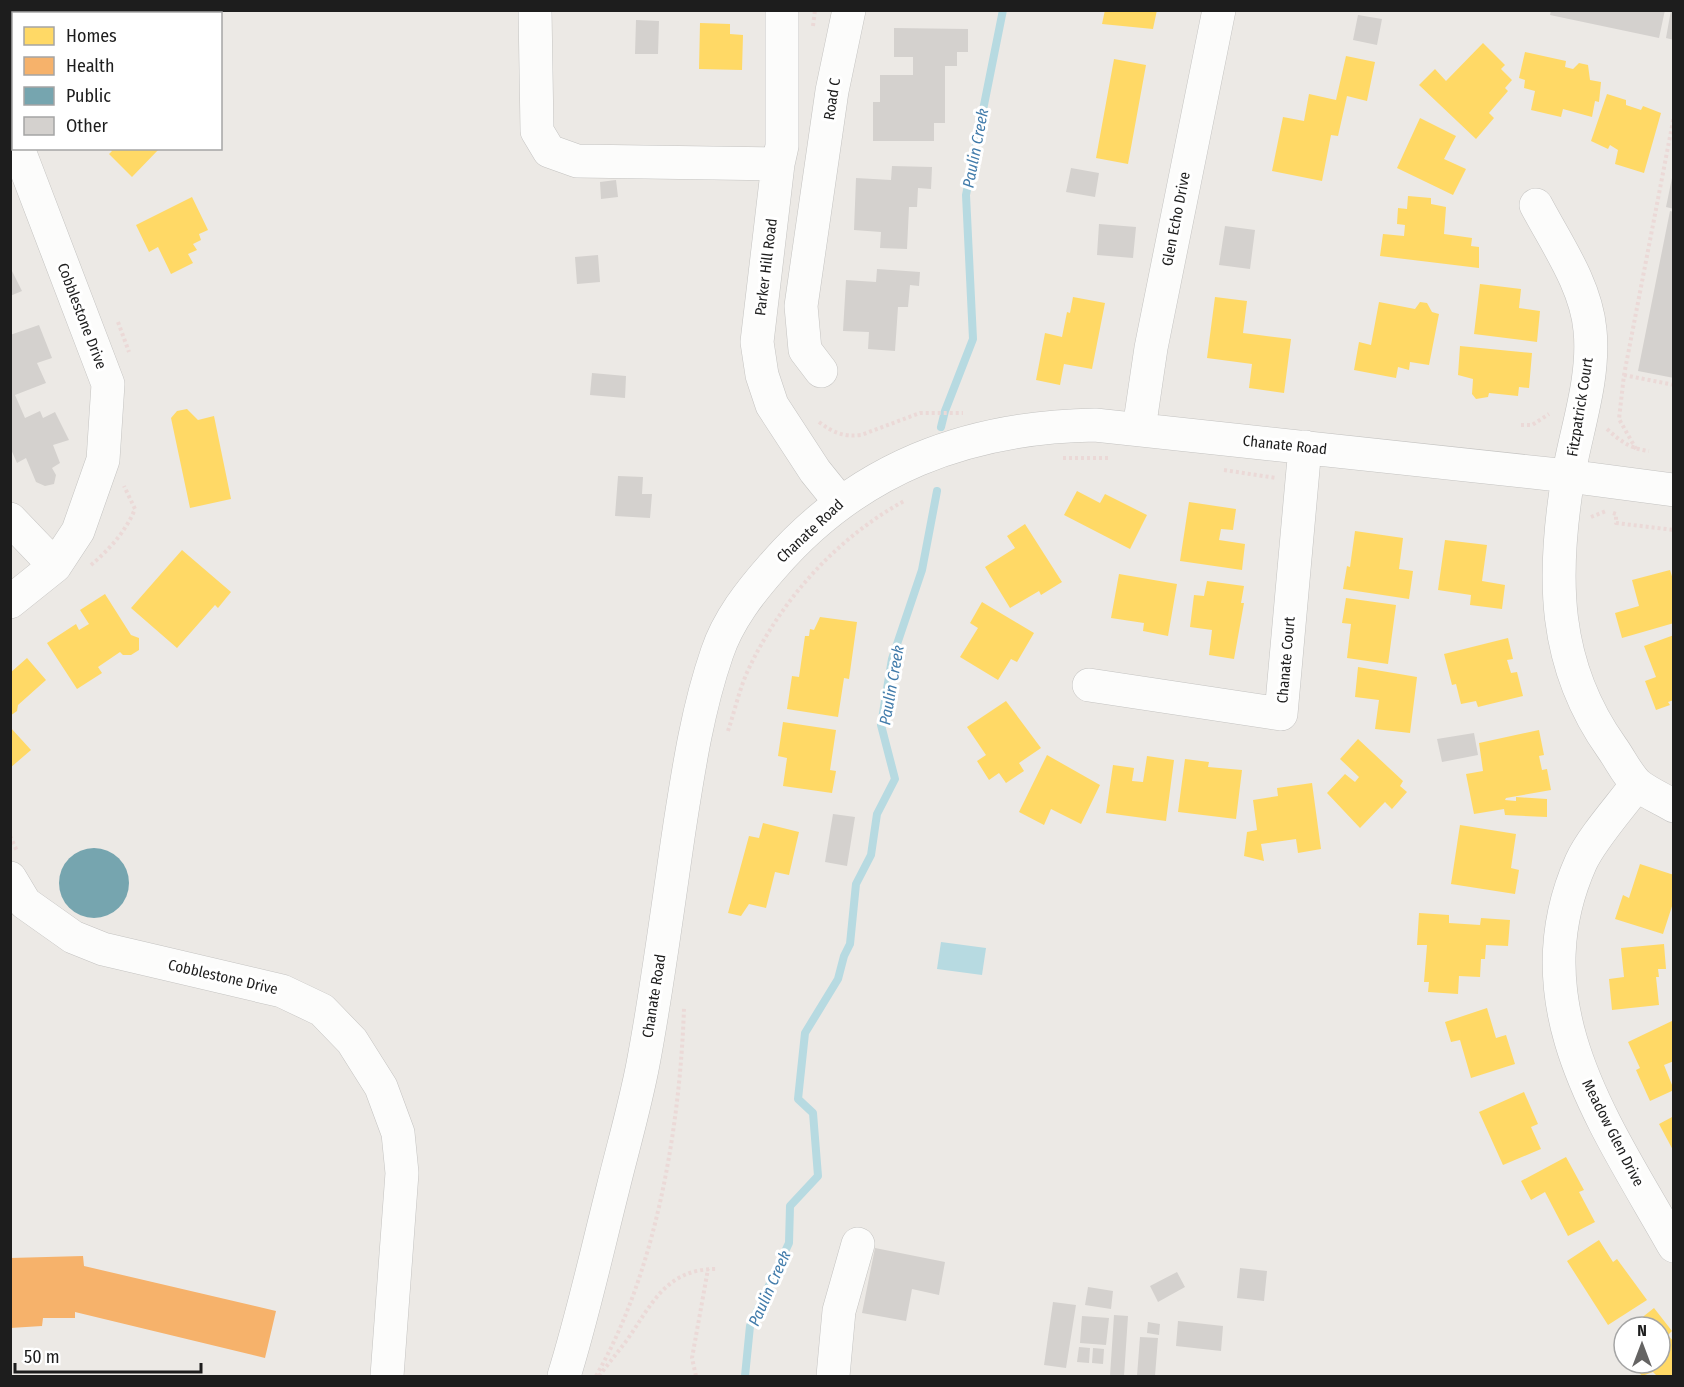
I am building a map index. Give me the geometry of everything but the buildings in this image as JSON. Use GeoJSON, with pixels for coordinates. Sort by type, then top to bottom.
{"type":"FeatureCollection","features":[{"type":"Feature","properties":{"kind":"street"},"geometry":{"type":"LineString","coordinates":[[535,10],[537,132],[549,151],[577,161],[780,155],[825,147],[801,306],[806,350],[821,371]]}},
{"type":"Feature","properties":{"kind":"street","name":"Parker Hill Road"},"geometry":{"type":"LineString","coordinates":[[782,10],[780,155],[757,342],[762,375],[772,405],[815,471],[840,502]]}},
{"type":"Feature","properties":{"kind":"street","name":"Road C"},"geometry":{"type":"LineString","coordinates":[[825,147],[832,91],[849,10]]}},
{"type":"Feature","properties":{"kind":"street","name":"Glen Echo Drive"},"geometry":{"type":"LineString","coordinates":[[1139,429],[1151,348],[1219,10]]}},
{"type":"Feature","properties":{"kind":"street","name":"Cobblestone Drive"},"geometry":{"type":"LineString","coordinates":[[10,602],[55,566],[78,531],[102,460],[108,384],[19,150]]}},
{"type":"Feature","properties":{"kind":"street","name":"Fitzpatrick Court"},"geometry":{"type":"LineString","coordinates":[[1536,205],[1576,279],[1590,329],[1587,378],[1568,476],[1558,574],[1561,628],[1573,674],[1601,733],[1637,784]]}},
{"type":"Feature","properties":{"kind":"street","name":"Chanate Road"},"geometry":{"type":"LineString","coordinates":[[564,1377],[643,1067],[691,754],[703,700],[718,650],[735,615],[755,587],[792,545],[840,502],[886,473],[987,436],[1054,426],[1095,425],[1568,476],[1674,490]]}},
{"type":"Feature","properties":{"kind":"street","name":"Chanate Court"},"geometry":{"type":"LineString","coordinates":[[1089,685],[1281,714],[1305,447]]}},
{"type":"Feature","properties":{"kind":"street"},"geometry":{"type":"LineString","coordinates":[[10,519],[55,566]]}},
{"type":"Feature","properties":{"kind":"street"},"geometry":{"type":"LineString","coordinates":[[1637,784],[1674,806]]}},
{"type":"Feature","properties":{"kind":"street","name":"Meadow Glen Drive"},"geometry":{"type":"LineString","coordinates":[[1637,784],[1582,860],[1561,923],[1559,980],[1570,1043],[1594,1102],[1674,1246]]}},
{"type":"Feature","properties":{"kind":"street","name":"Cobblestone Drive"},"geometry":{"type":"LineString","coordinates":[[17,869],[25,903],[73,937],[103,949],[282,991],[322,1010],[352,1041],[381,1087],[399,1143],[402,1173],[387,1377]]}},
{"type":"Feature","properties":{"kind":"street"},"geometry":{"type":"LineString","coordinates":[[833,1377],[839,1311],[858,1244]]}},
{"type":"Feature","properties":{"kind":"path"},"geometry":{"type":"LineString","coordinates":[[1636,449],[1619,419],[1624,375],[1674,116]]}},
{"type":"Feature","properties":{"kind":"path"},"geometry":{"type":"LineString","coordinates":[[1624,375],[1674,385]]}},
{"type":"Feature","properties":{"kind":"path"},"geometry":{"type":"LineString","coordinates":[[920,413],[971,413]]}},
{"type":"Feature","properties":{"kind":"path"},"geometry":{"type":"LineString","coordinates":[[1521,425],[1532,425],[1549,414]]}},
{"type":"Feature","properties":{"kind":"path"},"geometry":{"type":"LineString","coordinates":[[1602,425],[1622,442],[1636,449],[1649,451]]}},
{"type":"Feature","properties":{"kind":"path"},"geometry":{"type":"LineString","coordinates":[[1057,458],[1116,458]]}},
{"type":"Feature","properties":{"kind":"path"},"geometry":{"type":"LineString","coordinates":[[1219,470],[1276,478]]}},
{"type":"Feature","properties":{"kind":"path"},"geometry":{"type":"LineString","coordinates":[[724,741],[749,667],[788,602],[834,551],[905,500]]}},
{"type":"Feature","properties":{"kind":"path"},"geometry":{"type":"LineString","coordinates":[[1589,520],[1594,514],[1608,510],[1616,514],[1616,523],[1674,530]]}},
{"type":"Feature","properties":{"kind":"path"},"geometry":{"type":"LineString","coordinates":[[10,836],[17,869]]}},
{"type":"Feature","properties":{"kind":"path"},"geometry":{"type":"LineString","coordinates":[[598,1377],[618,1338],[643,1275],[661,1195],[676,1107],[683,1047],[684,1005]]}},
{"type":"Feature","properties":{"kind":"path"},"geometry":{"type":"LineString","coordinates":[[598,1377],[627,1340],[653,1299],[685,1274],[699,1269],[716,1269]]}},
{"type":"Feature","properties":{"kind":"path"},"geometry":{"type":"LineString","coordinates":[[696,1377],[692,1358],[708,1269]]}},
{"type":"Feature","properties":{"kind":"water"},"geometry":{"type":"Polygon","coordinates":[[[941,942],[986,948],[982,975],[937,969],[941,942]]]}},
{"type":"Feature","properties":{"kind":"waterway","name":"Paulin Creek"},"geometry":{"type":"LineString","coordinates":[[941,427],[973,339],[966,195],[1003,10]]}},
{"type":"Feature","properties":{"kind":"waterway","name":"Paulin Creek"},"geometry":{"type":"LineString","coordinates":[[745,1376],[750,1326],[789,1243],[790,1206],[818,1176],[813,1113],[798,1099],[805,1033],[838,979],[850,944],[856,884],[871,855],[877,814],[895,779],[881,725],[892,659],[922,570],[937,491]]}}]}
